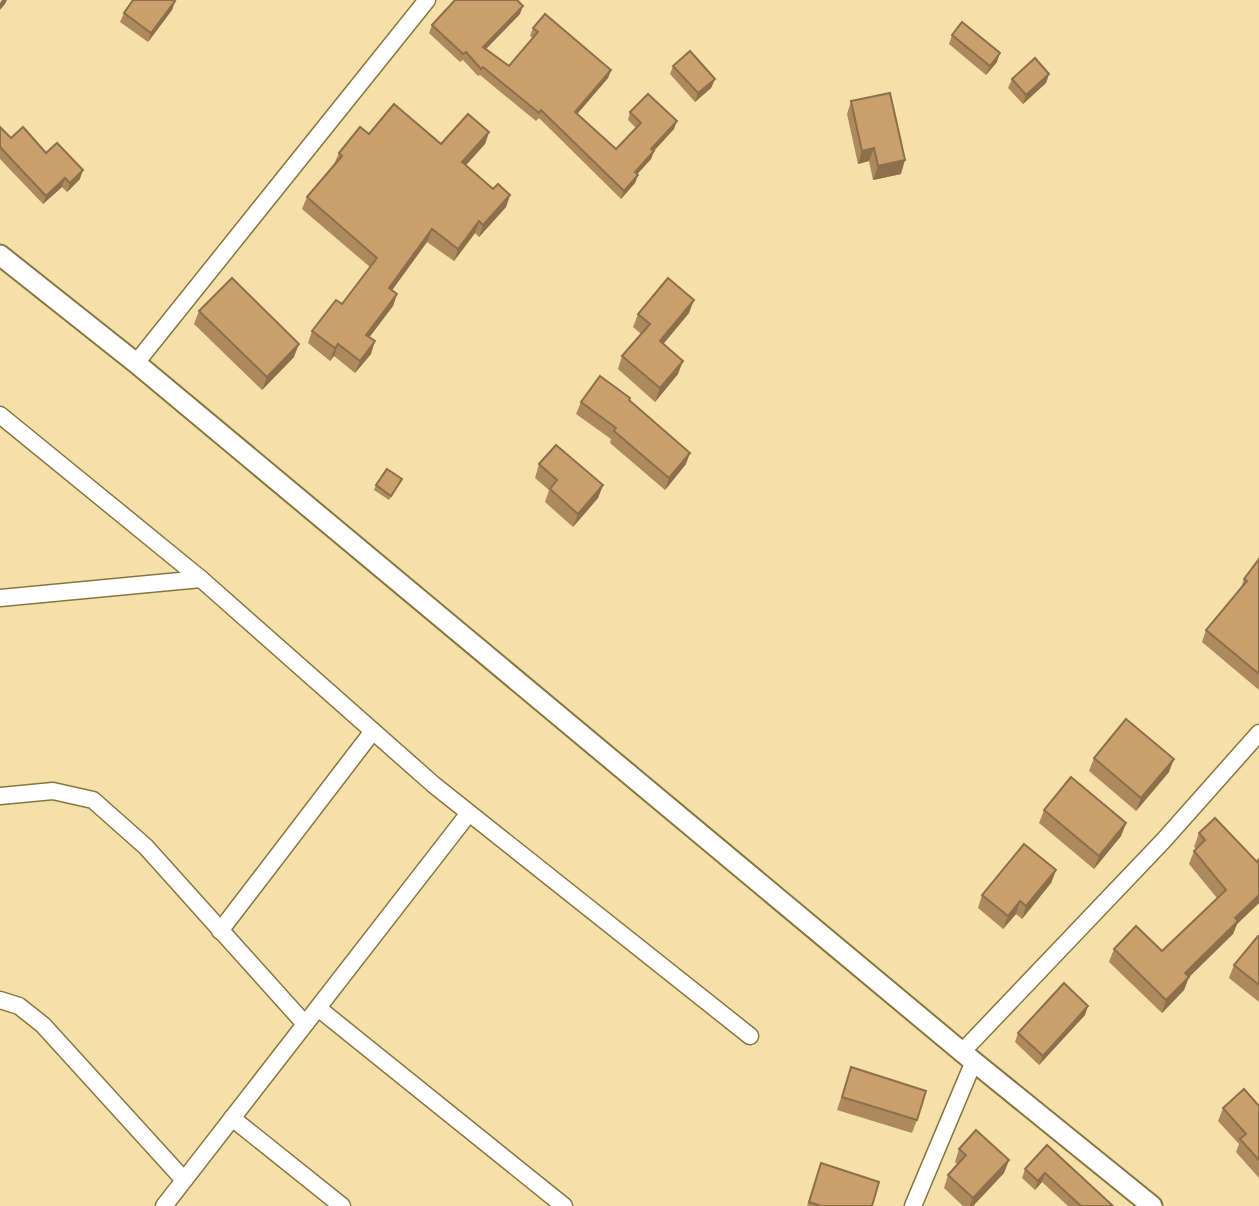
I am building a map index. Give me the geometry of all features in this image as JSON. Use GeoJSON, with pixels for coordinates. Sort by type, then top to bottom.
{"type":"FeatureCollection","features":[{"type":"Feature","properties":{"kind":"street"},"geometry":{"type":"LineString","coordinates":[[136,363],[427,0]]}},
{"type":"Feature","properties":{"kind":"street"},"geometry":{"type":"LineString","coordinates":[[0,256],[136,363],[1152,1206]]}},
{"type":"Feature","properties":{"kind":"street"},"geometry":{"type":"LineString","coordinates":[[0,415],[201,579],[470,813],[750,1036]]}},
{"type":"Feature","properties":{"kind":"street"},"geometry":{"type":"LineString","coordinates":[[0,598],[201,579]]}},
{"type":"Feature","properties":{"kind":"street"},"geometry":{"type":"LineString","coordinates":[[219,931],[373,731]]}},
{"type":"Feature","properties":{"kind":"street"},"geometry":{"type":"LineString","coordinates":[[913,1206],[968,1056],[1259,733]]}},
{"type":"Feature","properties":{"kind":"street"},"geometry":{"type":"LineString","coordinates":[[0,796],[53,791],[93,800],[146,848],[305,1024]]}},
{"type":"Feature","properties":{"kind":"street"},"geometry":{"type":"LineString","coordinates":[[164,1206],[470,813]]}},
{"type":"Feature","properties":{"kind":"street"},"geometry":{"type":"LineString","coordinates":[[0,1000],[19,1006],[43,1025],[184,1180]]}},
{"type":"Feature","properties":{"kind":"street"},"geometry":{"type":"LineString","coordinates":[[318,1008],[564,1206]]}},
{"type":"Feature","properties":{"kind":"street"},"geometry":{"type":"LineString","coordinates":[[232,1118],[342,1206]]}},
{"type":"Feature","properties":{"kind":"building"},"geometry":{"type":"Polygon","coordinates":[[[133,0],[175,1],[151,33],[124,13],[133,0]]]}},
{"type":"Feature","properties":{"kind":"building"},"geometry":{"type":"Polygon","coordinates":[[[455,0],[517,0],[523,6],[483,47],[509,66],[538,32],[533,28],[545,14],[611,70],[575,112],[616,149],[641,123],[630,112],[648,94],[677,121],[651,149],[654,151],[635,172],[638,175],[624,191],[541,110],[539,113],[483,67],[481,69],[466,52],[463,54],[432,25],[455,0]]]}},
{"type":"Feature","properties":{"kind":"building"},"geometry":{"type":"Polygon","coordinates":[[[962,22],[1000,53],[990,66],[952,35],[962,22]]]}},
{"type":"Feature","properties":{"kind":"building"},"geometry":{"type":"Polygon","coordinates":[[[690,51],[715,79],[698,93],[673,66],[690,51]]]}},
{"type":"Feature","properties":{"kind":"building"},"geometry":{"type":"Polygon","coordinates":[[[1035,58],[1049,74],[1026,95],[1012,79],[1035,58]]]}},
{"type":"Feature","properties":{"kind":"building"},"geometry":{"type":"Polygon","coordinates":[[[890,93],[905,160],[878,166],[874,148],[862,151],[851,101],[890,93]]]}},
{"type":"Feature","properties":{"kind":"building"},"geometry":{"type":"Polygon","coordinates":[[[394,104],[441,144],[468,114],[489,132],[462,162],[493,189],[498,184],[510,195],[483,225],[479,221],[458,249],[432,229],[389,288],[397,294],[366,335],[375,341],[360,361],[338,344],[335,348],[312,331],[336,300],[342,304],[377,258],[307,197],[342,156],[339,153],[360,127],[369,134],[394,104]]]}},
{"type":"Feature","properties":{"kind":"building"},"geometry":{"type":"Polygon","coordinates":[[[0,127],[11,138],[23,127],[46,153],[57,143],[83,170],[70,183],[65,178],[46,196],[0,147],[0,127]]]}},
{"type":"Feature","properties":{"kind":"building"},"geometry":{"type":"Polygon","coordinates":[[[232,278],[299,344],[267,377],[199,311],[232,278]]]}},
{"type":"Feature","properties":{"kind":"building"},"geometry":{"type":"Polygon","coordinates":[[[668,278],[694,300],[660,341],[683,361],[660,388],[622,356],[650,324],[638,314],[668,278]]]}},
{"type":"Feature","properties":{"kind":"building"},"geometry":{"type":"Polygon","coordinates":[[[600,376],[630,398],[629,400],[690,453],[669,478],[614,431],[616,428],[581,402],[600,376]]]}},
{"type":"Feature","properties":{"kind":"building"},"geometry":{"type":"Polygon","coordinates":[[[556,445],[603,485],[578,514],[550,489],[557,480],[539,464],[556,445]]]}},
{"type":"Feature","properties":{"kind":"building"},"geometry":{"type":"Polygon","coordinates":[[[387,469],[402,479],[391,496],[376,485],[387,469]]]}},
{"type":"Feature","properties":{"kind":"building"},"geometry":{"type":"Polygon","coordinates":[[[1259,559],[1259,674],[1206,630],[1247,581],[1244,579],[1259,559]]]}},
{"type":"Feature","properties":{"kind":"building"},"geometry":{"type":"Polygon","coordinates":[[[1126,719],[1174,759],[1141,798],[1094,758],[1126,719]]]}},
{"type":"Feature","properties":{"kind":"building"},"geometry":{"type":"Polygon","coordinates":[[[1071,777],[1126,823],[1099,856],[1044,810],[1071,777]]]}},
{"type":"Feature","properties":{"kind":"building"},"geometry":{"type":"Polygon","coordinates":[[[1215,818],[1257,862],[1259,859],[1259,895],[1235,918],[1238,921],[1185,973],[1189,977],[1166,1000],[1114,949],[1136,926],[1162,951],[1226,890],[1194,851],[1205,840],[1199,833],[1215,818]]]}},
{"type":"Feature","properties":{"kind":"building"},"geometry":{"type":"Polygon","coordinates":[[[1024,844],[1056,870],[1026,906],[1020,901],[1008,916],[982,895],[1024,844]]]}},
{"type":"Feature","properties":{"kind":"building"},"geometry":{"type":"Polygon","coordinates":[[[1259,937],[1259,985],[1234,965],[1259,937]]]}},
{"type":"Feature","properties":{"kind":"building"},"geometry":{"type":"Polygon","coordinates":[[[1064,983],[1088,1006],[1043,1056],[1018,1033],[1064,983]]]}},
{"type":"Feature","properties":{"kind":"building"},"geometry":{"type":"Polygon","coordinates":[[[851,1067],[926,1091],[917,1120],[842,1097],[851,1067]]]}},
{"type":"Feature","properties":{"kind":"building"},"geometry":{"type":"Polygon","coordinates":[[[1244,1089],[1259,1106],[1259,1160],[1240,1139],[1246,1134],[1223,1108],[1244,1089]]]}},
{"type":"Feature","properties":{"kind":"building"},"geometry":{"type":"Polygon","coordinates":[[[976,1130],[1009,1160],[973,1198],[948,1175],[966,1155],[959,1149],[976,1130]]]}},
{"type":"Feature","properties":{"kind":"building"},"geometry":{"type":"Polygon","coordinates":[[[1047,1145],[1113,1206],[1081,1206],[1045,1173],[1038,1181],[1025,1169],[1047,1145]]]}},
{"type":"Feature","properties":{"kind":"building"},"geometry":{"type":"Polygon","coordinates":[[[821,1163],[879,1182],[872,1206],[821,1206],[809,1202],[821,1163]]]}}]}
